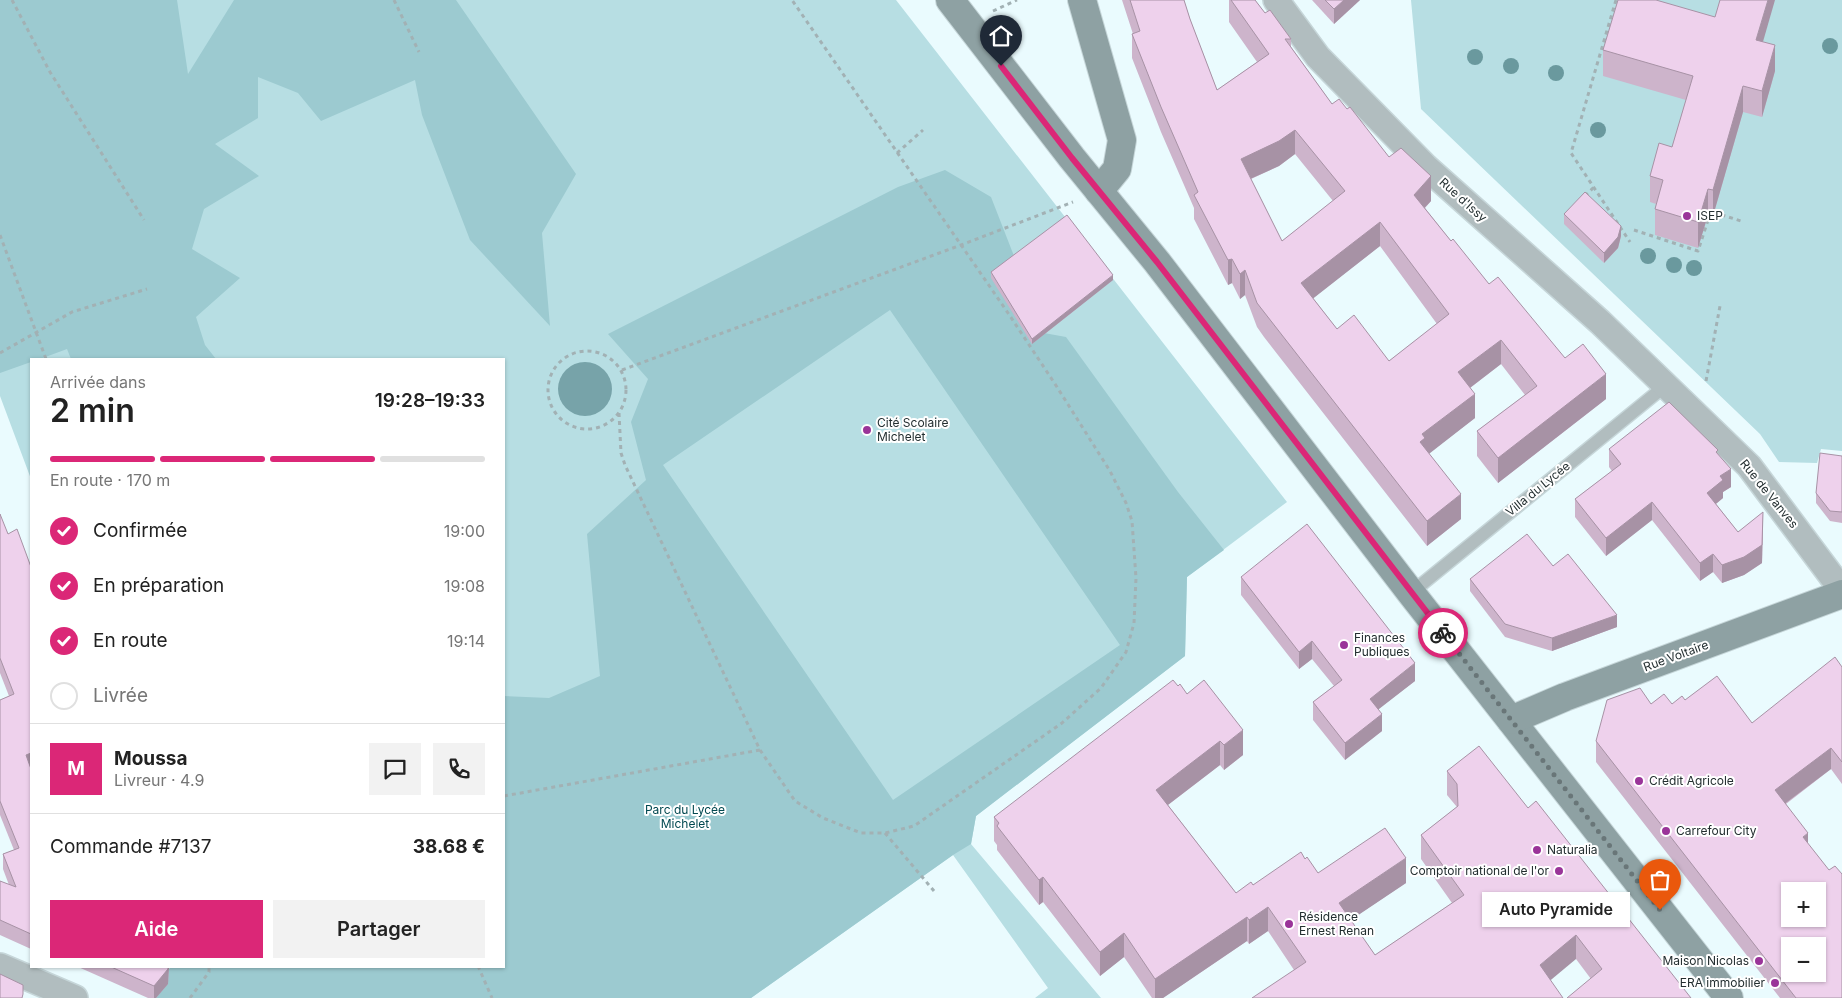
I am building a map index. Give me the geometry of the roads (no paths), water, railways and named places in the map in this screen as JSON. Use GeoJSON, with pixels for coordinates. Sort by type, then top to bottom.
{"type":"FeatureCollection","features":[{"type":"Feature","properties":{"kind":"main road"},"geometry":{"type":"LineString","coordinates":[[950,0],[1157,262],[1411,593],[1729,998]]}},
{"type":"Feature","properties":{"kind":"main road"},"geometry":{"type":"LineString","coordinates":[[1082,0],[1122,140],[1117,168],[1099,191]]}},
{"type":"Feature","properties":{"kind":"main road","name":"Rue Voltaire"},"geometry":{"type":"LineString","coordinates":[[1511,720],[1565,697],[1842,594]]}},
{"type":"Feature","properties":{"kind":"street","name":"Rue d'Issy"},"geometry":{"type":"LineString","coordinates":[[1276,0],[1318,57],[1426,167],[1600,322],[1665,386]]}},
{"type":"Feature","properties":{"kind":"street","name":"Rue de Vanves"},"geometry":{"type":"LineString","coordinates":[[1665,386],[1749,466],[1842,590]]}},
{"type":"Feature","properties":{"kind":"street"},"geometry":{"type":"LineString","coordinates":[[0,966],[75,998]]}},
{"type":"Feature","properties":{"kind":"lane","name":"Villa du Lycée"},"geometry":{"type":"LineString","coordinates":[[1411,593],[1665,386]]}},
{"type":"Feature","properties":{"kind":"place","name":"ISEP"},"geometry":{"type":"Point","coordinates":[1687,216]}},
{"type":"Feature","properties":{"kind":"place","name":"Cité Scolaire Michelet"},"geometry":{"type":"Point","coordinates":[867,430]}},
{"type":"Feature","properties":{"kind":"place","name":"Finances Publiques"},"geometry":{"type":"Point","coordinates":[1344,645]}},
{"type":"Feature","properties":{"kind":"place","name":"Crédit Agricole"},"geometry":{"type":"Point","coordinates":[1639,781]}},
{"type":"Feature","properties":{"kind":"place","name":"Carrefour City"},"geometry":{"type":"Point","coordinates":[1666,831]}},
{"type":"Feature","properties":{"kind":"place","name":"Naturalia"},"geometry":{"type":"Point","coordinates":[1537,850]}},
{"type":"Feature","properties":{"kind":"place","name":"Comptoir national de l'or"},"geometry":{"type":"Point","coordinates":[1559,871]}},
{"type":"Feature","properties":{"kind":"place","name":"Auto Pyramide"},"geometry":{"type":"Point","coordinates":[1660,910]}},
{"type":"Feature","properties":{"kind":"place","name":"Résidence Ernest Renan"},"geometry":{"type":"Point","coordinates":[1289,924]}},
{"type":"Feature","properties":{"kind":"place","name":"Maison Nicolas"},"geometry":{"type":"Point","coordinates":[1759,961]}},
{"type":"Feature","properties":{"kind":"place","name":"ERA immobilier"},"geometry":{"type":"Point","coordinates":[1775,983]}},
{"type":"Feature","properties":{"kind":"park label","name":"Parc du Lycée Michelet"},"geometry":{"type":"Point","coordinates":[685,817]}}]}
